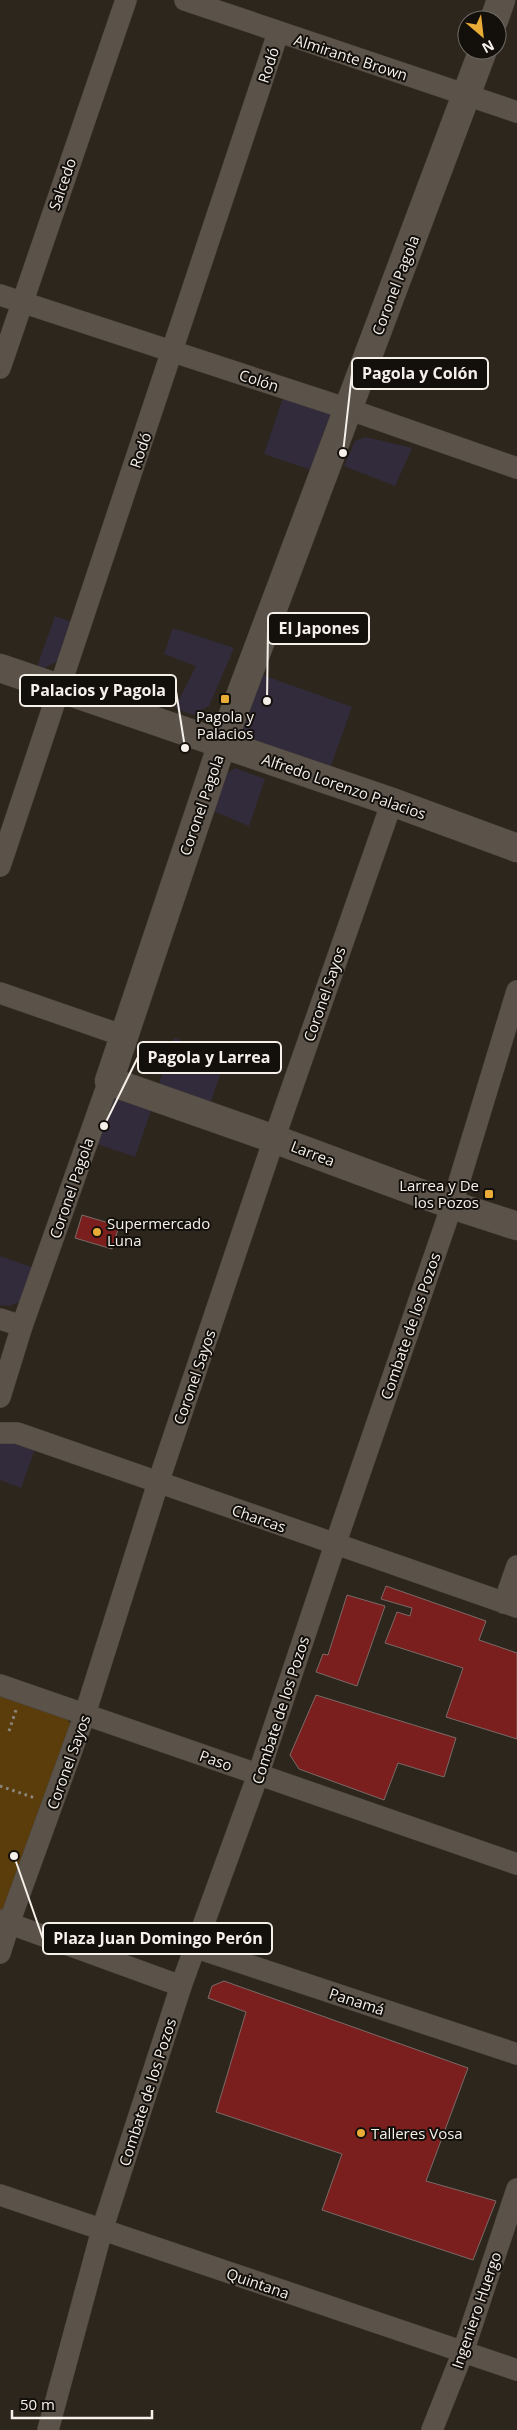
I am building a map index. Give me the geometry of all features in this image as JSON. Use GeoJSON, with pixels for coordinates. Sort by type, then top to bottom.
{"type":"FeatureCollection","features":[{"type":"Feature","properties":{"kind":"street","name":"Salcedo"},"geometry":{"type":"LineString","coordinates":[[0,368],[126,0]]}},
{"type":"Feature","properties":{"kind":"street","name":"Almirante Brown"},"geometry":{"type":"LineString","coordinates":[[185,0],[278,33],[517,112]]}},
{"type":"Feature","properties":{"kind":"street","name":"Rodó"},"geometry":{"type":"LineString","coordinates":[[0,866],[278,33]]}},
{"type":"Feature","properties":{"kind":"street","name":"Coronel Pagola"},"geometry":{"type":"LineString","coordinates":[[0,1397],[22,1326],[109,1081],[222,744],[480,60]]}},
{"type":"Feature","properties":{"kind":"street","name":"Colón"},"geometry":{"type":"LineString","coordinates":[[0,296],[348,409],[517,468]]}},
{"type":"Feature","properties":{"kind":"street","name":"Alfredo Lorenzo Palacios"},"geometry":{"type":"LineString","coordinates":[[0,668],[392,802],[517,848]]}},
{"type":"Feature","properties":{"kind":"street","name":"Coronel Sayos"},"geometry":{"type":"LineString","coordinates":[[0,1953],[4,1922],[85,1714],[158,1483],[274,1139],[392,802]]}},
{"type":"Feature","properties":{"kind":"street","name":"Combate de los Pozos"},"geometry":{"type":"LineString","coordinates":[[48,2430],[102,2230],[182,1986],[258,1775],[334,1545],[452,1206],[517,991]]}},
{"type":"Feature","properties":{"kind":"street"},"geometry":{"type":"LineString","coordinates":[[0,993],[124,1036]]}},
{"type":"Feature","properties":{"kind":"street","name":"Larrea"},"geometry":{"type":"LineString","coordinates":[[109,1081],[274,1139],[452,1206],[517,1226]]}},
{"type":"Feature","properties":{"kind":"street"},"geometry":{"type":"LineString","coordinates":[[0,1319],[22,1326]]}},
{"type":"Feature","properties":{"kind":"street","name":"Charcas"},"geometry":{"type":"LineString","coordinates":[[0,1433],[17,1433],[510,1605]]}},
{"type":"Feature","properties":{"kind":"street"},"geometry":{"type":"LineString","coordinates":[[510,1605],[517,1566]]}},
{"type":"Feature","properties":{"kind":"street","name":"Paso"},"geometry":{"type":"LineString","coordinates":[[0,1685],[517,1864]]}},
{"type":"Feature","properties":{"kind":"street"},"geometry":{"type":"LineString","coordinates":[[4,1922],[182,1986]]}},
{"type":"Feature","properties":{"kind":"street","name":"Panamá"},"geometry":{"type":"LineString","coordinates":[[196,1948],[517,2054]]}},
{"type":"Feature","properties":{"kind":"street","name":"Ingeniero Huergo"},"geometry":{"type":"LineString","coordinates":[[432,2430],[463,2352],[517,2189]]}},
{"type":"Feature","properties":{"kind":"street","name":"Quintana"},"geometry":{"type":"LineString","coordinates":[[0,2195],[517,2370]]}},
{"type":"Feature","properties":{"kind":"path"},"geometry":{"type":"LineString","coordinates":[[9,1731],[17,1709]]}},
{"type":"Feature","properties":{"kind":"path"},"geometry":{"type":"LineString","coordinates":[[0,1786],[38,1799]]}},
{"type":"Feature","properties":{"kind":"shaded area"},"geometry":{"type":"Polygon","coordinates":[[[284,395],[329,412],[331,418],[314,471],[264,454],[284,395]]]}},
{"type":"Feature","properties":{"kind":"shaded area"},"geometry":{"type":"Polygon","coordinates":[[[365,437],[412,448],[395,486],[344,466],[355,441],[365,437]]]}},
{"type":"Feature","properties":{"kind":"shaded area"},"geometry":{"type":"Polygon","coordinates":[[[55,616],[74,623],[58,661],[42,669],[37,667],[55,616]]]}},
{"type":"Feature","properties":{"kind":"shaded area"},"geometry":{"type":"Polygon","coordinates":[[[173,628],[234,648],[209,706],[193,715],[175,708],[196,666],[164,654],[173,628]]]}},
{"type":"Feature","properties":{"kind":"shaded area"},"geometry":{"type":"Polygon","coordinates":[[[260,674],[352,707],[329,771],[245,736],[238,725],[260,674]]]}},
{"type":"Feature","properties":{"kind":"shaded area"},"geometry":{"type":"Polygon","coordinates":[[[235,768],[265,779],[249,826],[213,811],[225,775],[235,768]]]}},
{"type":"Feature","properties":{"kind":"shaded area"},"geometry":{"type":"Polygon","coordinates":[[[174,1038],[227,1055],[208,1110],[156,1093],[174,1038]]]}},
{"type":"Feature","properties":{"kind":"shaded area"},"geometry":{"type":"Polygon","coordinates":[[[115,1096],[153,1105],[135,1157],[94,1143],[115,1096]]]}},
{"type":"Feature","properties":{"kind":"shaded area"},"geometry":{"type":"Polygon","coordinates":[[[0,1256],[34,1268],[21,1301],[10,1306],[0,1305],[0,1256]]]}},
{"type":"Feature","properties":{"kind":"shaded area"},"geometry":{"type":"Polygon","coordinates":[[[9,1440],[35,1449],[21,1488],[0,1480],[0,1441],[9,1440]]]}},
{"type":"Feature","properties":{"kind":"shaded area"},"geometry":{"type":"Polygon","coordinates":[[[0,1695],[64,1716],[71,1724],[9,1909],[0,1915],[0,1695]]]}},
{"type":"Feature","properties":{"kind":"building","name":"Supermercado Luna"},"geometry":{"type":"Polygon","coordinates":[[[82,1215],[119,1226],[112,1249],[75,1238],[82,1215]]]}},
{"type":"Feature","properties":{"kind":"building"},"geometry":{"type":"Polygon","coordinates":[[[386,1586],[486,1621],[479,1640],[517,1653],[517,1739],[446,1717],[463,1668],[385,1643],[397,1612],[410,1616],[412,1608],[381,1599],[386,1586]]]}},
{"type":"Feature","properties":{"kind":"building"},"geometry":{"type":"Polygon","coordinates":[[[347,1595],[385,1606],[357,1686],[316,1672],[323,1654],[328,1655],[347,1595]]]}},
{"type":"Feature","properties":{"kind":"building"},"geometry":{"type":"Polygon","coordinates":[[[316,1695],[456,1738],[444,1777],[398,1763],[384,1800],[299,1769],[290,1755],[316,1695]]]}},
{"type":"Feature","properties":{"kind":"building","name":"Talleres Vosa"},"geometry":{"type":"Polygon","coordinates":[[[224,1981],[468,2068],[426,2181],[496,2201],[473,2260],[322,2210],[342,2154],[216,2112],[246,2012],[208,1998],[212,1986],[224,1981]]]}},
{"type":"Feature","properties":{"kind":"place","name":"Pagola y Colón"},"geometry":{"type":"Point","coordinates":[343,453]}},
{"type":"Feature","properties":{"kind":"place","name":"Pagola y Palacios"},"geometry":{"type":"Point","coordinates":[225,699]}},
{"type":"Feature","properties":{"kind":"place","name":"El Japones"},"geometry":{"type":"Point","coordinates":[267,701]}},
{"type":"Feature","properties":{"kind":"place","name":"Palacios y Pagola"},"geometry":{"type":"Point","coordinates":[185,748]}},
{"type":"Feature","properties":{"kind":"place","name":"Pagola y Larrea"},"geometry":{"type":"Point","coordinates":[104,1126]}},
{"type":"Feature","properties":{"kind":"place","name":"Larrea y De los Pozos"},"geometry":{"type":"Point","coordinates":[489,1194]}},
{"type":"Feature","properties":{"kind":"place","name":"Supermercado Luna"},"geometry":{"type":"Point","coordinates":[97,1232]}},
{"type":"Feature","properties":{"kind":"place","name":"Plaza Juan Domingo Perón"},"geometry":{"type":"Point","coordinates":[14,1856]}},
{"type":"Feature","properties":{"kind":"place","name":"Talleres Vosa"},"geometry":{"type":"Point","coordinates":[361,2133]}}]}
